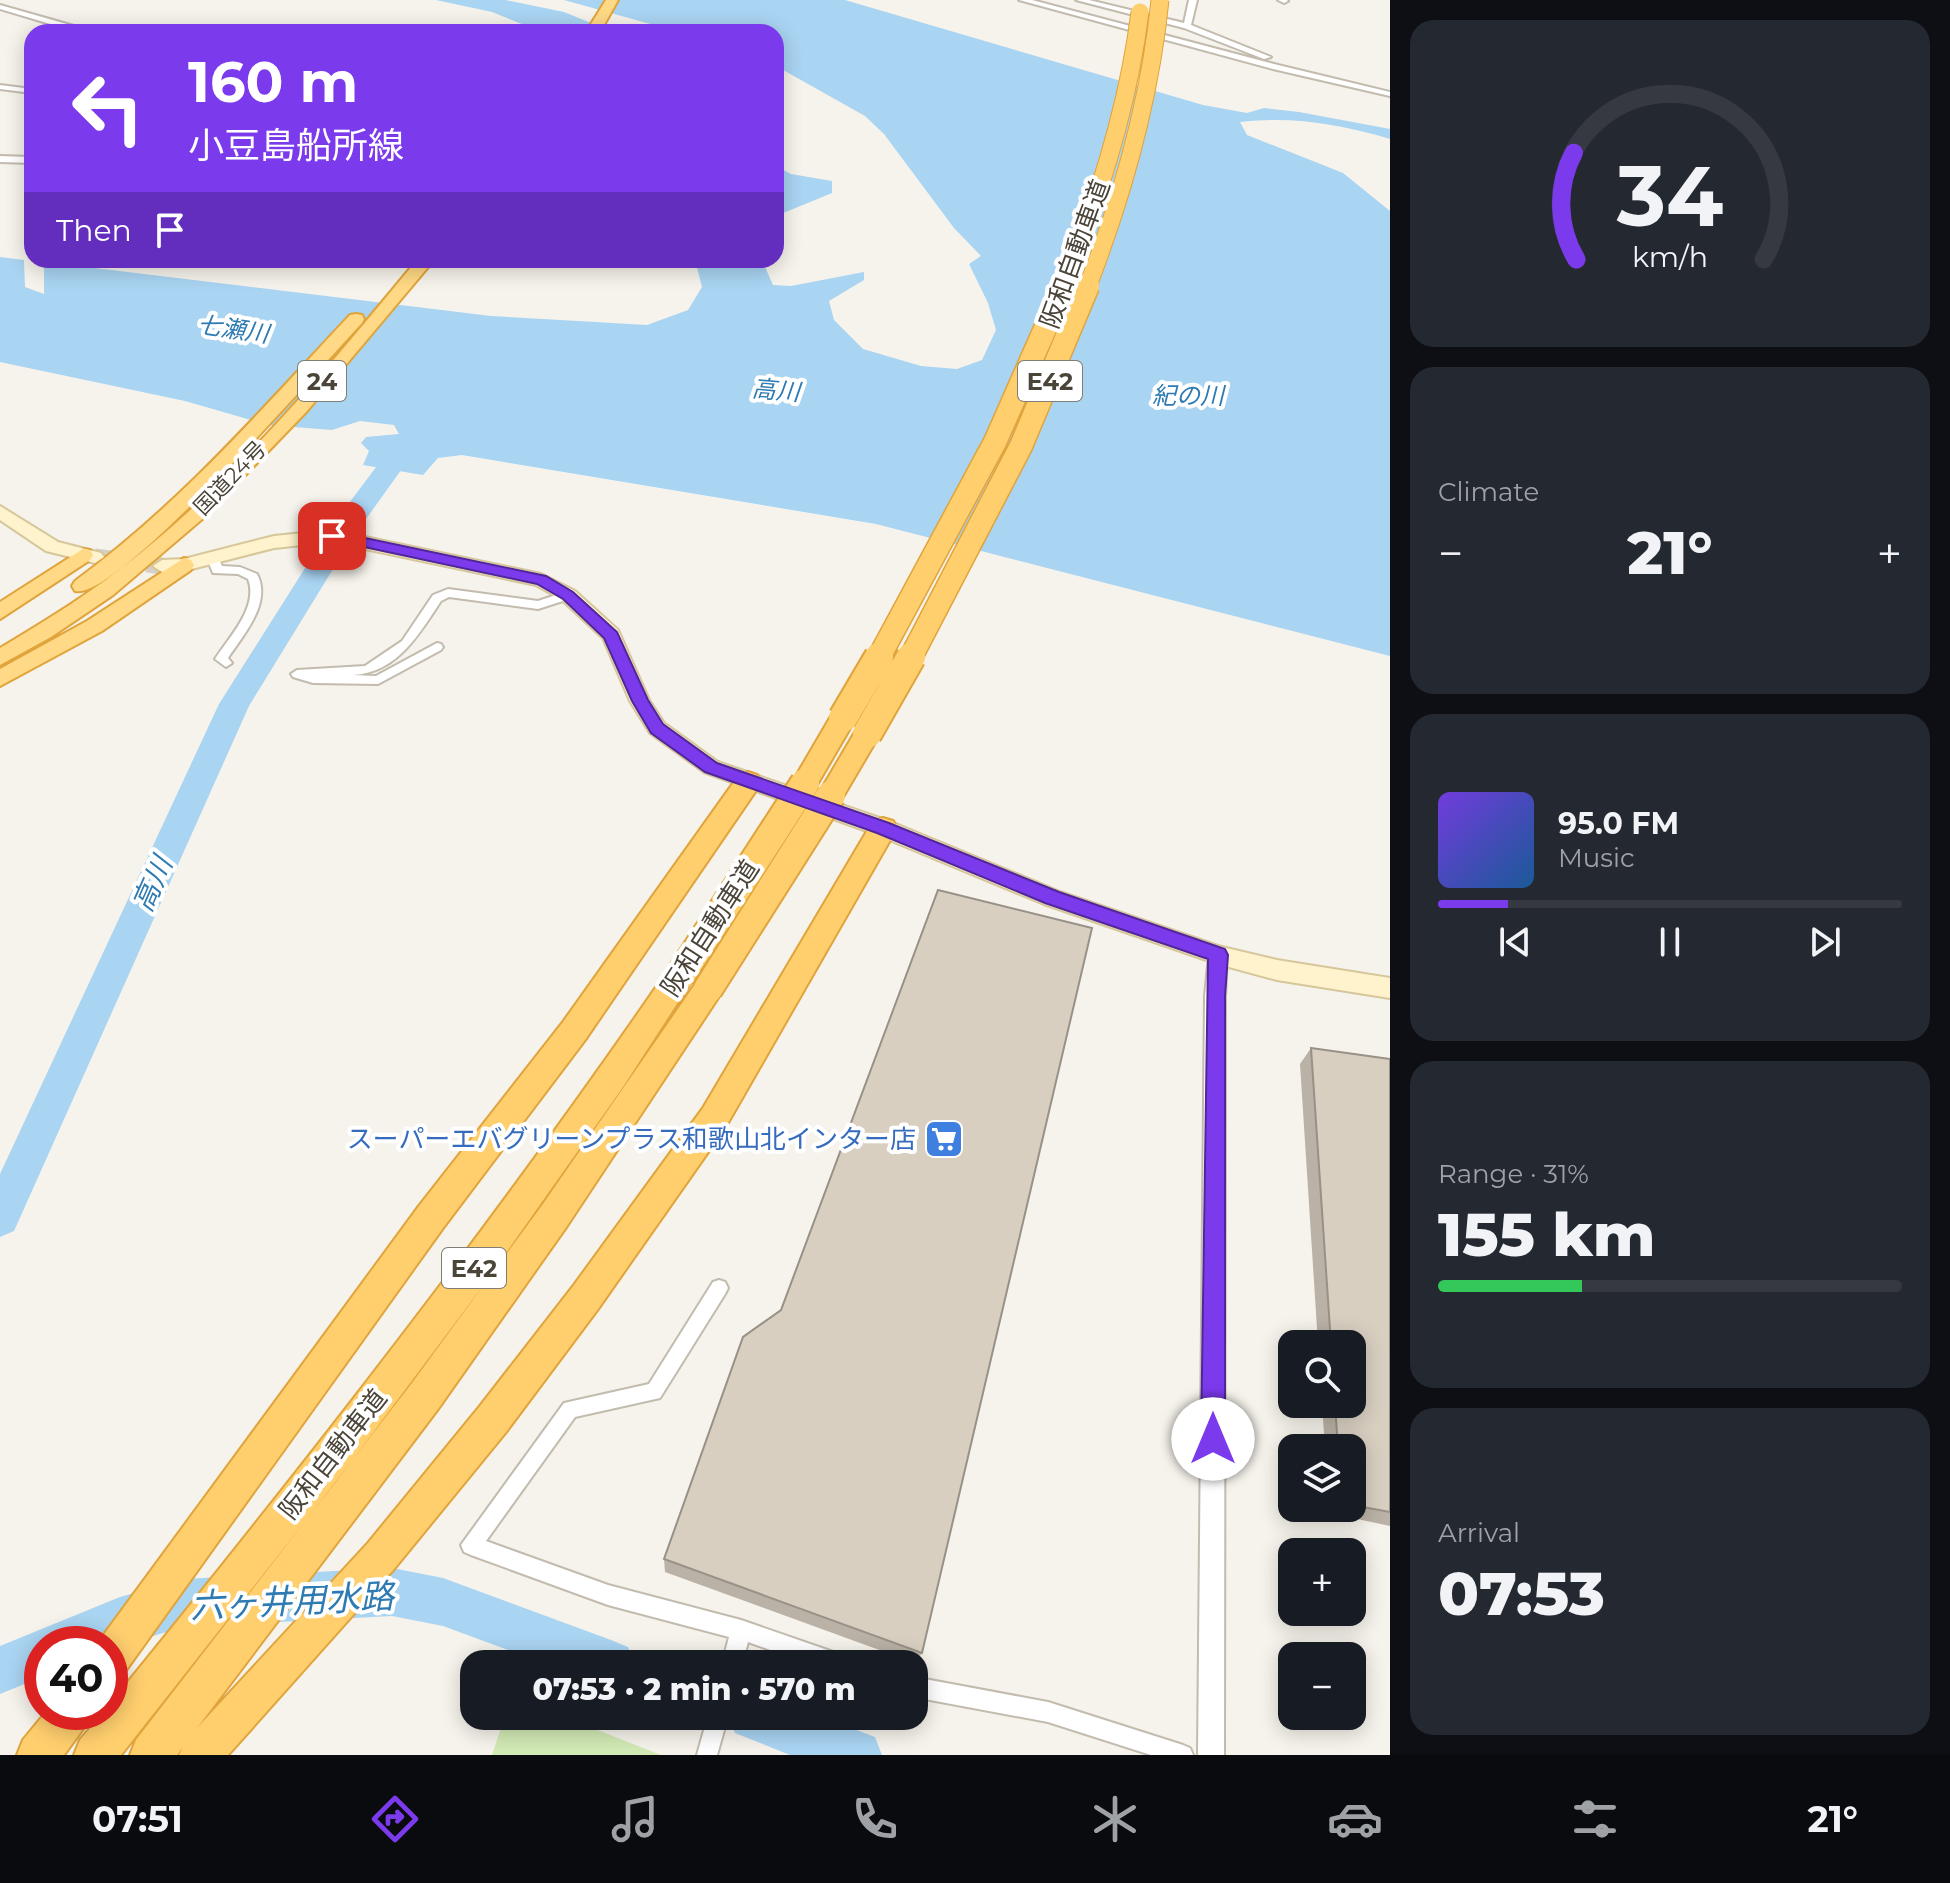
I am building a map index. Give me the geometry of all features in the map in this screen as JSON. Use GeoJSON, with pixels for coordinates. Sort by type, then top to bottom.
{"type":"FeatureCollection","features":[{"type":"Feature","properties":{"kind":"highway"},"geometry":{"type":"LineString","coordinates":[[582,24],[596,0]]}},
{"type":"Feature","properties":{"kind":"highway"},"geometry":{"type":"LineString","coordinates":[[598,24],[612,0]]}},
{"type":"Feature","properties":{"kind":"highway","name":"阪和自動車道"},"geometry":{"type":"LineString","coordinates":[[151,1755],[310,1550],[555,1215],[694,982],[956,521],[1015,403],[1055,312],[1111,155],[1127,88],[1141,0]]}},
{"type":"Feature","properties":{"kind":"highway","name":"阪和自動車道"},"geometry":{"type":"LineString","coordinates":[[95,1755],[386,1387],[694,982],[831,795],[913,656],[981,527],[1038,410],[1077,318],[1130,161],[1147,92],[1160,0]]}},
{"type":"Feature","properties":{"kind":"highway","name":"国道24号"},"geometry":{"type":"LineString","coordinates":[[0,658],[121,579],[166,542],[203,495],[401,268]]}},
{"type":"Feature","properties":{"kind":"highway","name":"国道24号"},"geometry":{"type":"LineString","coordinates":[[0,639],[31,621],[123,556],[203,495],[324,378],[419,268]]}},
{"type":"Feature","properties":{"kind":"highway"},"geometry":{"type":"LineString","coordinates":[[0,612],[89,556]]}},
{"type":"Feature","properties":{"kind":"highway"},"geometry":{"type":"LineString","coordinates":[[0,678],[93,628],[146,595],[184,565]]}},
{"type":"Feature","properties":{"kind":"highway"},"geometry":{"type":"LineString","coordinates":[[128,1635],[431,1217],[574,1031],[748,782]]}},
{"type":"Feature","properties":{"kind":"highway"},"geometry":{"type":"LineString","coordinates":[[200,1755],[381,1556],[577,1310],[714,1118],[883,828]]}},
{"type":"Feature","properties":{"kind":"highway"},"geometry":{"type":"LineString","coordinates":[[38,1755],[57,1730]]}},
{"type":"Feature","properties":{"kind":"main road"},"geometry":{"type":"LineString","coordinates":[[0,512],[52,547],[89,556]]}},
{"type":"Feature","properties":{"kind":"main road"},"geometry":{"type":"LineString","coordinates":[[162,566],[184,565],[274,542],[332,536],[541,580],[568,595],[611,635],[640,701],[657,728],[711,767],[883,828],[1052,898],[1218,955],[1277,970],[1390,988]]}},
{"type":"Feature","properties":{"kind":"street"},"geometry":{"type":"LineString","coordinates":[[1023,0],[1390,94]]}},
{"type":"Feature","properties":{"kind":"street"},"geometry":{"type":"LineString","coordinates":[[1080,0],[1187,26],[1331,79]]}},
{"type":"Feature","properties":{"kind":"street"},"geometry":{"type":"LineString","coordinates":[[1104,0],[1111,1],[1112,7]]}},
{"type":"Feature","properties":{"kind":"street"},"geometry":{"type":"LineString","coordinates":[[1187,26],[1193,0]]}},
{"type":"Feature","properties":{"kind":"street"},"geometry":{"type":"LineString","coordinates":[[0,7],[58,24]]}},
{"type":"Feature","properties":{"kind":"street"},"geometry":{"type":"LineString","coordinates":[[0,87],[24,90]]}},
{"type":"Feature","properties":{"kind":"street"},"geometry":{"type":"LineString","coordinates":[[0,159],[24,160]]}},
{"type":"Feature","properties":{"kind":"street"},"geometry":{"type":"LineString","coordinates":[[212,556],[217,570],[233,568],[251,576],[258,588],[259,597],[253,613],[221,659],[226,663]]}},
{"type":"Feature","properties":{"kind":"street"},"geometry":{"type":"LineString","coordinates":[[437,647],[378,680],[313,679],[297,674],[368,670],[406,644],[437,598],[448,593],[538,605],[568,595]]}},
{"type":"Feature","properties":{"kind":"street"},"geometry":{"type":"LineString","coordinates":[[1211,1755],[1215,1012],[1218,955]]}},
{"type":"Feature","properties":{"kind":"street"},"geometry":{"type":"LineString","coordinates":[[719,1288],[654,1392],[570,1409],[471,1545],[608,1595],[741,1630],[799,1650]]}},
{"type":"Feature","properties":{"kind":"street"},"geometry":{"type":"LineString","coordinates":[[736,1650],[741,1630]]}},
{"type":"Feature","properties":{"kind":"street"},"geometry":{"type":"LineString","coordinates":[[928,1690],[1048,1712],[1183,1755]]}},
{"type":"Feature","properties":{"kind":"green space"},"geometry":{"type":"Polygon","coordinates":[[[500,1730],[598,1730],[661,1755],[492,1755],[500,1730]]]}},
{"type":"Feature","properties":{"kind":"water"},"geometry":{"type":"Polygon","coordinates":[[[436,0],[505,0],[564,12],[593,24],[522,24],[492,12],[436,0]]]}},
{"type":"Feature","properties":{"kind":"water","name":"紀の川"},"geometry":{"type":"Polygon","coordinates":[[[564,0],[845,0],[1203,105],[1247,113],[1264,108],[1299,112],[1390,129],[1390,139],[1316,123],[1278,120],[1240,122],[1247,135],[1343,173],[1390,211],[1390,656],[876,524],[462,455],[438,458],[423,475],[363,465],[369,451],[361,443],[366,437],[399,434],[394,425],[360,421],[332,430],[268,425],[185,401],[0,362],[0,257],[24,260],[25,287],[44,294],[44,268],[94,268],[491,316],[647,325],[688,310],[702,287],[697,268],[766,268],[773,285],[791,286],[864,272],[864,280],[829,301],[834,320],[863,349],[921,366],[957,369],[982,360],[996,330],[988,303],[969,264],[981,256],[954,228],[884,134],[865,116],[784,70],[784,24],[650,24],[564,0]]]}},
{"type":"Feature","properties":{"kind":"water"},"geometry":{"type":"Polygon","coordinates":[[[784,170],[832,181],[832,193],[784,213],[784,170]]]}},
{"type":"Feature","properties":{"kind":"building","name":"スーパーエバグリーンプラス和歌山北インター店"},"geometry":{"type":"Polygon","coordinates":[[[938,890],[1092,928],[923,1650],[914,1650],[664,1559],[743,1337],[781,1310],[938,890]]]}},
{"type":"Feature","properties":{"kind":"building"},"geometry":{"type":"Polygon","coordinates":[[[1311,1048],[1390,1059],[1390,1512],[1366,1508],[1366,1434],[1337,1434],[1336,1418],[1366,1418],[1366,1330],[1330,1330],[1311,1048]]]}},
{"type":"Feature","properties":{"kind":"waterway","name":"高川"},"geometry":{"type":"LineString","coordinates":[[356,513],[416,431]]}},
{"type":"Feature","properties":{"kind":"waterway","name":"高川"},"geometry":{"type":"LineString","coordinates":[[0,1218],[234,704],[324,561]]}},
{"type":"Feature","properties":{"kind":"waterway","name":"六ヶ井用水路"},"geometry":{"type":"LineString","coordinates":[[108,1626],[183,1603],[392,1592],[443,1602],[573,1650]]}},
{"type":"Feature","properties":{"kind":"waterway","name":"六ヶ井用水路"},"geometry":{"type":"LineString","coordinates":[[0,1670],[24,1660]]}},
{"type":"Feature","properties":{"kind":"waterway","name":"六ヶ井用水路"},"geometry":{"type":"LineString","coordinates":[[790,1730],[857,1755]]}},
{"type":"Feature","properties":{"kind":"tunnel"},"geometry":{"type":"LineString","coordinates":[[95,557],[162,566]]}},
{"type":"Feature","properties":{"kind":"place","name":"スーパーエバグリーンプラス和歌山北インター店"},"geometry":{"type":"Point","coordinates":[944,1139]}},
{"type":"Feature","properties":{"kind":"route"},"geometry":{"type":"LineString","coordinates":[[332,536],[541,580],[568,595],[611,635],[640,701],[657,728],[711,767],[883,828],[1052,898],[1218,955],[1215,996],[1213,1439]]}},
{"type":"Feature","properties":{"kind":"water label","name":"七瀬川"},"geometry":{"type":"Point","coordinates":[233,329]}}]}
